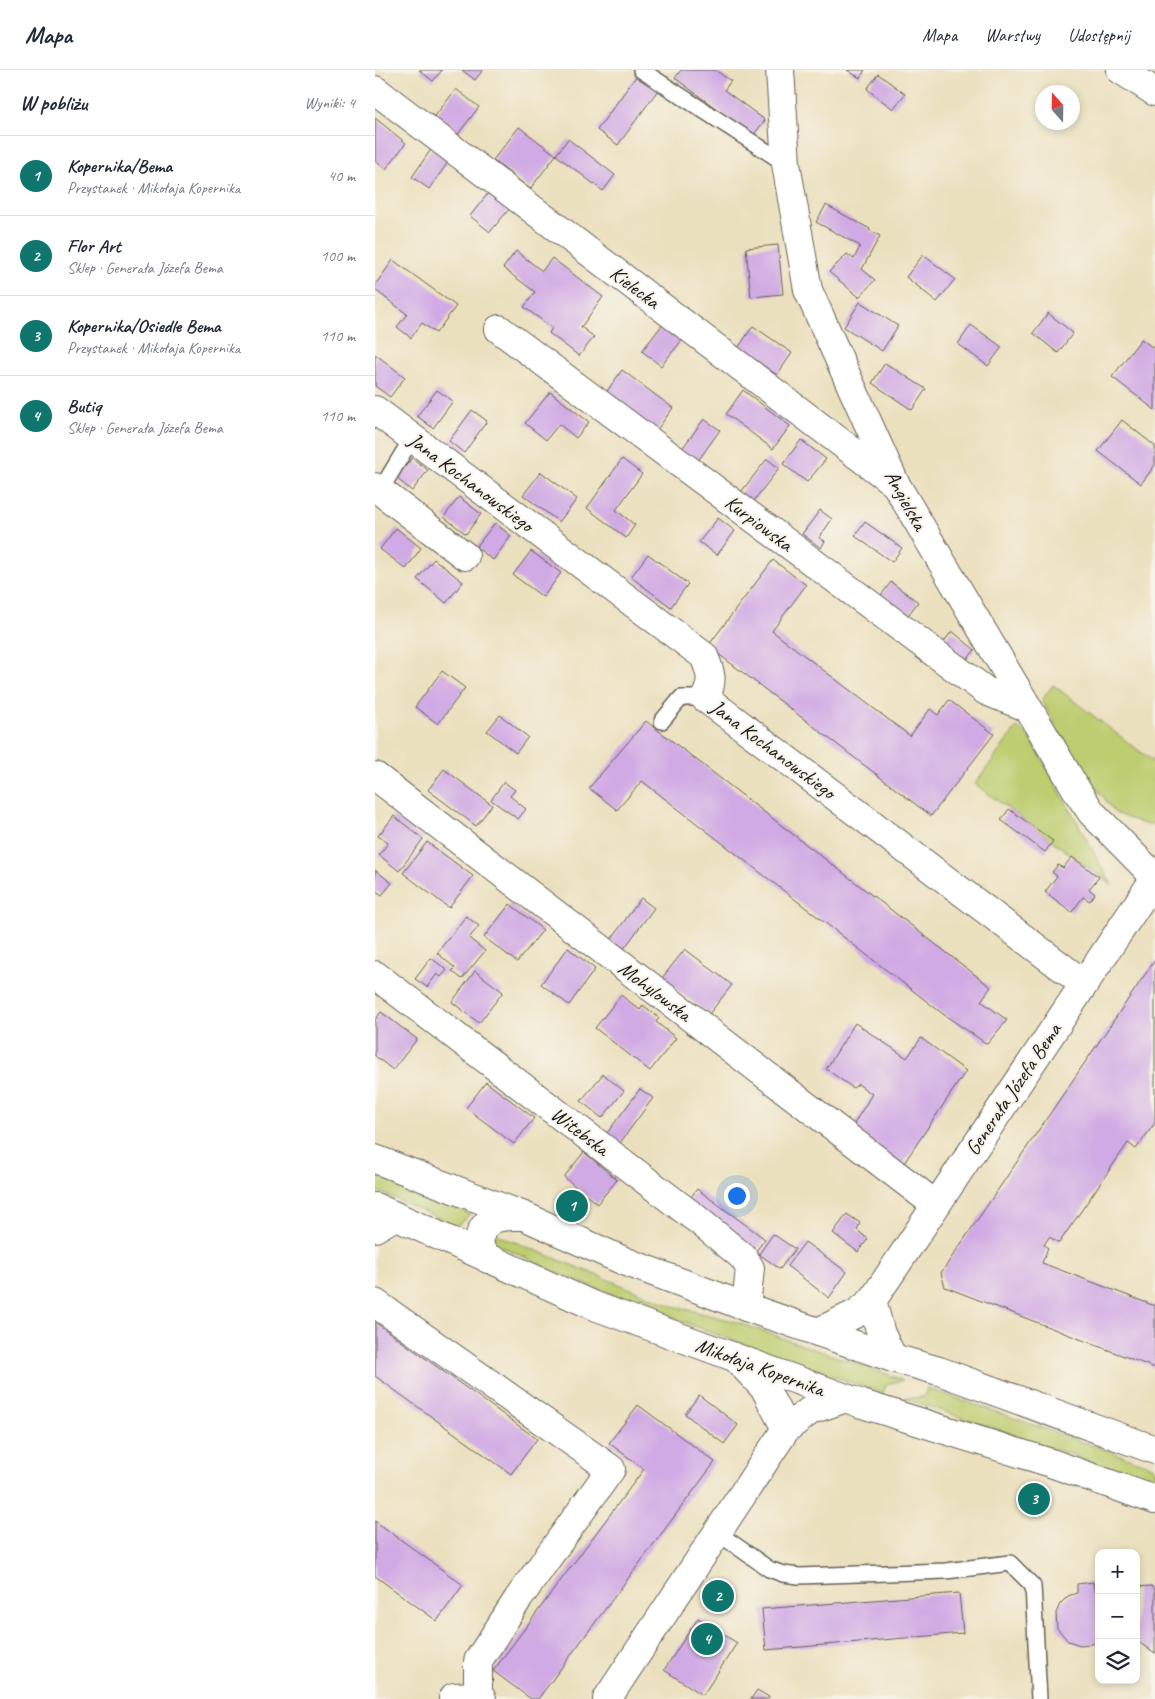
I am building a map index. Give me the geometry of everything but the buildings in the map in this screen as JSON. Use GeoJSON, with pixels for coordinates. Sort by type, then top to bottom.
{"type":"FeatureCollection","features":[{"type":"Feature","properties":{"kind":"street","name":"Angielska"},"geometry":{"type":"LineString","coordinates":[[780,70],[786,164],[808,290],[895,483],[1026,707],[1092,813],[1155,877]]}},
{"type":"Feature","properties":{"kind":"street"},"geometry":{"type":"LineString","coordinates":[[1121,70],[1155,92]]}},
{"type":"Feature","properties":{"kind":"street","name":"Kielecka"},"geometry":{"type":"LineString","coordinates":[[375,90],[895,483]]}},
{"type":"Feature","properties":{"kind":"street","name":"Kurpiowska"},"geometry":{"type":"LineString","coordinates":[[499,330],[986,691],[1026,707]]}},
{"type":"Feature","properties":{"kind":"street","name":"Jana Kochanowskiego"},"geometry":{"type":"LineString","coordinates":[[375,410],[704,656],[711,673],[710,689],[705,698],[1084,984]]}},
{"type":"Feature","properties":{"kind":"street"},"geometry":{"type":"LineString","coordinates":[[378,489],[465,556]]}},
{"type":"Feature","properties":{"kind":"street","name":"Mohylowska"},"geometry":{"type":"LineString","coordinates":[[375,776],[936,1205]]}},
{"type":"Feature","properties":{"kind":"street","name":"Generała Józefa Bema"},"geometry":{"type":"LineString","coordinates":[[818,1332],[857,1313],[872,1301],[1155,877]]}},
{"type":"Feature","properties":{"kind":"street","name":"Witebska"},"geometry":{"type":"LineString","coordinates":[[375,976],[743,1256],[750,1268],[746,1307]]}},
{"type":"Feature","properties":{"kind":"street"},"geometry":{"type":"LineString","coordinates":[[375,1159],[524,1216],[624,1261],[746,1307],[893,1358],[939,1371],[1155,1450]]}},
{"type":"Feature","properties":{"kind":"street"},"geometry":{"type":"LineString","coordinates":[[488,1259],[481,1253],[479,1244],[479,1236],[483,1228],[496,1218],[524,1216]]}},
{"type":"Feature","properties":{"kind":"street","name":"Mikołaja Kopernika"},"geometry":{"type":"LineString","coordinates":[[382,1217],[488,1259],[591,1304],[736,1358],[847,1398],[1051,1463],[1155,1500]]}},
{"type":"Feature","properties":{"kind":"street"},"geometry":{"type":"LineString","coordinates":[[872,1301],[881,1334],[893,1358]]}},
{"type":"Feature","properties":{"kind":"street"},"geometry":{"type":"LineString","coordinates":[[375,1303],[611,1469],[518,1599],[478,1662],[471,1698]]}},
{"type":"Feature","properties":{"kind":"street"},"geometry":{"type":"LineString","coordinates":[[736,1358],[765,1389],[786,1428]]}},
{"type":"Feature","properties":{"kind":"street"},"geometry":{"type":"LineString","coordinates":[[607,1699],[786,1428],[811,1410],[847,1398]]}},
{"type":"Feature","properties":{"kind":"lane"},"geometry":{"type":"LineString","coordinates":[[641,70],[786,164]]}},
{"type":"Feature","properties":{"kind":"lane"},"geometry":{"type":"LineString","coordinates":[[378,489],[412,438]]}},
{"type":"Feature","properties":{"kind":"lane"},"geometry":{"type":"LineString","coordinates":[[662,721],[681,698],[705,698]]}},
{"type":"Feature","properties":{"kind":"lane"},"geometry":{"type":"LineString","coordinates":[[718,1532],[769,1569],[783,1574],[799,1576],[946,1570],[1010,1563],[1033,1586],[1039,1699]]}},
{"type":"Feature","properties":{"kind":"green space"},"geometry":{"type":"Polygon","coordinates":[[[1053,685],[1155,763],[1155,824],[1144,824],[1115,813],[1092,782],[1062,738],[1042,700],[1053,685]]]}},
{"type":"Feature","properties":{"kind":"green space"},"geometry":{"type":"Polygon","coordinates":[[[1017,727],[1029,736],[1112,885],[975,784],[1017,727]]]}},
{"type":"Feature","properties":{"kind":"green space"},"geometry":{"type":"Polygon","coordinates":[[[375,1175],[470,1214],[457,1226],[375,1190],[375,1175]]]}},
{"type":"Feature","properties":{"kind":"green space"},"geometry":{"type":"Polygon","coordinates":[[[495,1234],[673,1306],[733,1321],[903,1380],[887,1384],[883,1393],[791,1362],[570,1278],[492,1242],[495,1234]]]}},
{"type":"Feature","properties":{"kind":"green space"},"geometry":{"type":"Polygon","coordinates":[[[927,1388],[1155,1467],[1155,1483],[904,1398],[924,1397],[927,1388]]]}},
{"type":"Feature","properties":{"kind":"place","name":"Kopernika/Bema"},"geometry":{"type":"Point","coordinates":[572,1206]}},
{"type":"Feature","properties":{"kind":"place","name":"Kopernika/Osiedle Bema"},"geometry":{"type":"Point","coordinates":[1034,1499]}},
{"type":"Feature","properties":{"kind":"place","name":"Flor Art"},"geometry":{"type":"Point","coordinates":[718,1596]}},
{"type":"Feature","properties":{"kind":"place","name":"Butiq"},"geometry":{"type":"Point","coordinates":[707,1639]}}]}
